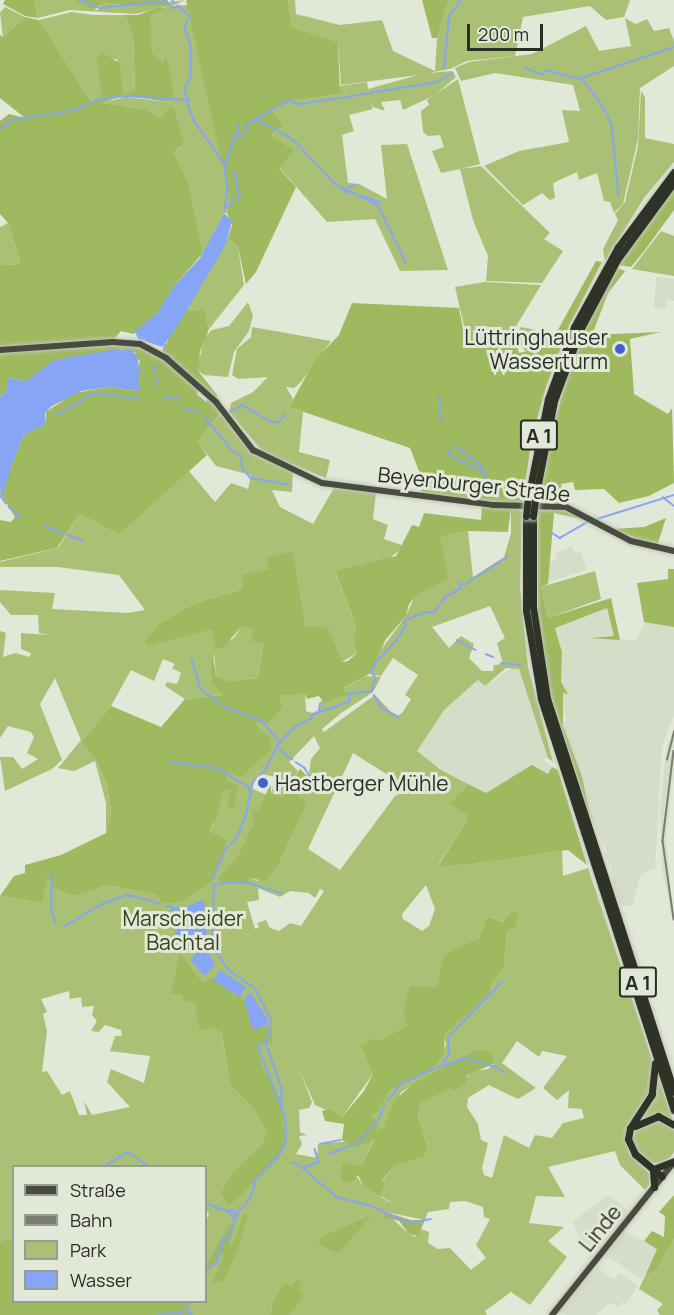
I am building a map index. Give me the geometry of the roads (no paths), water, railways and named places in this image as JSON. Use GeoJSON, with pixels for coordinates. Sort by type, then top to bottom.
{"type":"FeatureCollection","features":[{"type":"Feature","properties":{"kind":"highway","name":"A 1"},"geometry":{"type":"LineString","coordinates":[[674,172],[614,258],[574,327],[556,374],[534,454],[528,582],[547,698],[592,854],[674,1092]]}},
{"type":"Feature","properties":{"kind":"highway","name":"A 1"},"geometry":{"type":"LineString","coordinates":[[614,258],[674,182]]}},
{"type":"Feature","properties":{"kind":"highway","name":"A 1"},"geometry":{"type":"LineString","coordinates":[[598,872],[674,1110]]}},
{"type":"Feature","properties":{"kind":"highway"},"geometry":{"type":"LineString","coordinates":[[651,1043],[654,1088],[630,1128],[628,1139],[634,1154],[663,1176]]}},
{"type":"Feature","properties":{"kind":"highway"},"geometry":{"type":"LineString","coordinates":[[654,1187],[654,1169],[635,1150],[633,1129],[640,1121],[654,1116],[666,1118],[674,1125]]}},
{"type":"Feature","properties":{"kind":"highway"},"geometry":{"type":"LineString","coordinates":[[654,1169],[674,1162]]}},
{"type":"Feature","properties":{"kind":"main road","name":"Beyenburger Straße"},"geometry":{"type":"LineString","coordinates":[[0,350],[119,342],[146,346],[166,358],[216,402],[255,451],[334,486],[494,505],[566,507],[631,541],[674,551]]}},
{"type":"Feature","properties":{"kind":"main road","name":"Linde"},"geometry":{"type":"LineString","coordinates":[[552,1315],[674,1162]]}},
{"type":"Feature","properties":{"kind":"water"},"geometry":{"type":"Polygon","coordinates":[[[224,213],[232,221],[226,244],[172,335],[162,347],[138,339],[135,331],[157,313],[175,285],[200,258],[224,213]]]}},
{"type":"Feature","properties":{"kind":"water"},"geometry":{"type":"Polygon","coordinates":[[[117,349],[131,350],[138,356],[139,391],[109,387],[81,391],[52,406],[45,413],[46,424],[24,435],[0,493],[0,397],[8,389],[8,378],[26,381],[54,360],[117,349]]]}},
{"type":"Feature","properties":{"kind":"water"},"geometry":{"type":"Polygon","coordinates":[[[202,900],[206,905],[202,912],[172,923],[171,907],[183,908],[202,900]]]}},
{"type":"Feature","properties":{"kind":"water"},"geometry":{"type":"Polygon","coordinates":[[[207,914],[206,938],[183,949],[174,929],[207,914]]]}},
{"type":"Feature","properties":{"kind":"water"},"geometry":{"type":"Polygon","coordinates":[[[204,945],[215,965],[205,976],[190,960],[204,945]]]}},
{"type":"Feature","properties":{"kind":"water"},"geometry":{"type":"Polygon","coordinates":[[[220,970],[246,987],[240,997],[213,980],[220,970]]]}},
{"type":"Feature","properties":{"kind":"water"},"geometry":{"type":"Polygon","coordinates":[[[250,992],[268,1020],[266,1026],[252,1028],[244,999],[250,992]]]}},
{"type":"Feature","properties":{"kind":"waterway"},"geometry":{"type":"LineString","coordinates":[[81,0],[100,8],[165,1],[170,5]]}},
{"type":"Feature","properties":{"kind":"waterway"},"geometry":{"type":"LineString","coordinates":[[172,0],[175,3]]}},
{"type":"Feature","properties":{"kind":"waterway"},"geometry":{"type":"LineString","coordinates":[[444,69],[449,17],[461,0]]}},
{"type":"Feature","properties":{"kind":"waterway"},"geometry":{"type":"LineString","coordinates":[[178,5],[190,16],[185,28],[191,45],[191,78],[185,89],[189,107],[195,122],[225,164],[228,191],[225,209]]}},
{"type":"Feature","properties":{"kind":"waterway"},"geometry":{"type":"LineString","coordinates":[[170,8],[177,7]]}},
{"type":"Feature","properties":{"kind":"waterway"},"geometry":{"type":"LineString","coordinates":[[578,79],[674,47]]}},
{"type":"Feature","properties":{"kind":"waterway"},"geometry":{"type":"LineString","coordinates":[[525,68],[542,75],[546,70],[576,78]]}},
{"type":"Feature","properties":{"kind":"waterway"},"geometry":{"type":"LineString","coordinates":[[370,93],[437,82],[453,73]]}},
{"type":"Feature","properties":{"kind":"waterway"},"geometry":{"type":"LineString","coordinates":[[581,77],[600,102]]}},
{"type":"Feature","properties":{"kind":"waterway"},"geometry":{"type":"LineString","coordinates":[[343,98],[368,93]]}},
{"type":"Feature","properties":{"kind":"waterway"},"geometry":{"type":"LineString","coordinates":[[0,129],[11,120],[75,110],[100,99],[123,96]]}},
{"type":"Feature","properties":{"kind":"waterway"},"geometry":{"type":"LineString","coordinates":[[125,96],[189,100]]}},
{"type":"Feature","properties":{"kind":"waterway"},"geometry":{"type":"LineString","coordinates":[[248,123],[290,100],[299,104],[341,98]]}},
{"type":"Feature","properties":{"kind":"waterway"},"geometry":{"type":"LineString","coordinates":[[601,103],[612,125],[619,196]]}},
{"type":"Feature","properties":{"kind":"waterway"},"geometry":{"type":"LineString","coordinates":[[251,122],[258,120],[294,140],[335,184],[378,205],[406,262]]}},
{"type":"Feature","properties":{"kind":"waterway"},"geometry":{"type":"LineString","coordinates":[[234,138],[239,125]]}},
{"type":"Feature","properties":{"kind":"waterway"},"geometry":{"type":"LineString","coordinates":[[226,163],[234,138],[245,133],[247,125]]}},
{"type":"Feature","properties":{"kind":"waterway"},"geometry":{"type":"LineString","coordinates":[[226,208],[240,196],[234,171]]}},
{"type":"Feature","properties":{"kind":"waterway"},"geometry":{"type":"LineString","coordinates":[[347,188],[355,185]]}},
{"type":"Feature","properties":{"kind":"waterway"},"geometry":{"type":"LineString","coordinates":[[342,188],[348,194]]}},
{"type":"Feature","properties":{"kind":"waterway"},"geometry":{"type":"LineString","coordinates":[[363,196],[381,203]]}},
{"type":"Feature","properties":{"kind":"waterway"},"geometry":{"type":"LineString","coordinates":[[155,364],[156,373]]}},
{"type":"Feature","properties":{"kind":"waterway"},"geometry":{"type":"LineString","coordinates":[[137,368],[143,372]]}},
{"type":"Feature","properties":{"kind":"waterway"},"geometry":{"type":"LineString","coordinates":[[155,385],[157,379]]}},
{"type":"Feature","properties":{"kind":"waterway"},"geometry":{"type":"LineString","coordinates":[[56,415],[93,394],[116,395]]}},
{"type":"Feature","properties":{"kind":"waterway"},"geometry":{"type":"LineString","coordinates":[[439,396],[442,420]]}},
{"type":"Feature","properties":{"kind":"waterway"},"geometry":{"type":"LineString","coordinates":[[119,397],[139,399]]}},
{"type":"Feature","properties":{"kind":"waterway"},"geometry":{"type":"LineString","coordinates":[[165,397],[179,399]]}},
{"type":"Feature","properties":{"kind":"waterway"},"geometry":{"type":"LineString","coordinates":[[230,412],[242,405],[271,422],[279,422],[285,415]]}},
{"type":"Feature","properties":{"kind":"waterway"},"geometry":{"type":"LineString","coordinates":[[182,409],[199,412]]}},
{"type":"Feature","properties":{"kind":"waterway"},"geometry":{"type":"LineString","coordinates":[[205,417],[233,451],[241,456],[243,469],[251,478],[289,485]]}},
{"type":"Feature","properties":{"kind":"waterway"},"geometry":{"type":"LineString","coordinates":[[456,446],[482,466],[494,497]]}},
{"type":"Feature","properties":{"kind":"waterway"},"geometry":{"type":"LineString","coordinates":[[448,449],[450,455],[485,472]]}},
{"type":"Feature","properties":{"kind":"waterway"},"geometry":{"type":"LineString","coordinates":[[6,504],[1,497],[10,470]]}},
{"type":"Feature","properties":{"kind":"waterway"},"geometry":{"type":"LineString","coordinates":[[597,519],[674,495]]}},
{"type":"Feature","properties":{"kind":"waterway"},"geometry":{"type":"LineString","coordinates":[[663,497],[674,506]]}},
{"type":"Feature","properties":{"kind":"waterway"},"geometry":{"type":"LineString","coordinates":[[9,507],[21,517]]}},
{"type":"Feature","properties":{"kind":"waterway"},"geometry":{"type":"LineString","coordinates":[[551,532],[560,538],[588,522]]}},
{"type":"Feature","properties":{"kind":"waterway"},"geometry":{"type":"LineString","coordinates":[[44,526],[63,533]]}},
{"type":"Feature","properties":{"kind":"waterway"},"geometry":{"type":"LineString","coordinates":[[66,534],[83,541]]}},
{"type":"Feature","properties":{"kind":"waterway"},"geometry":{"type":"LineString","coordinates":[[467,583],[507,557]]}},
{"type":"Feature","properties":{"kind":"waterway"},"geometry":{"type":"LineString","coordinates":[[375,677],[371,672],[376,662],[395,642],[406,625],[404,621],[424,612],[434,613],[445,597],[460,589],[459,584],[465,585]]}},
{"type":"Feature","properties":{"kind":"waterway"},"geometry":{"type":"LineString","coordinates":[[457,640],[476,650]]}},
{"type":"Feature","properties":{"kind":"waterway"},"geometry":{"type":"LineString","coordinates":[[486,654],[493,657]]}},
{"type":"Feature","properties":{"kind":"waterway"},"geometry":{"type":"LineString","coordinates":[[192,659],[201,689],[222,705]]}},
{"type":"Feature","properties":{"kind":"waterway"},"geometry":{"type":"LineString","coordinates":[[501,663],[521,665]]}},
{"type":"Feature","properties":{"kind":"waterway"},"geometry":{"type":"LineString","coordinates":[[213,879],[226,848],[235,841],[245,819],[253,782],[265,771],[277,746],[295,727],[311,719],[312,715],[350,701],[348,694],[372,691],[375,679]]}},
{"type":"Feature","properties":{"kind":"waterway"},"geometry":{"type":"LineString","coordinates":[[374,695],[382,708],[399,717]]}},
{"type":"Feature","properties":{"kind":"waterway"},"geometry":{"type":"LineString","coordinates":[[319,712],[320,704]]}},
{"type":"Feature","properties":{"kind":"waterway"},"geometry":{"type":"LineString","coordinates":[[225,707],[263,721],[279,741]]}},
{"type":"Feature","properties":{"kind":"waterway"},"geometry":{"type":"LineString","coordinates":[[277,748],[292,759]]}},
{"type":"Feature","properties":{"kind":"waterway"},"geometry":{"type":"LineString","coordinates":[[170,762],[217,768],[249,787],[251,795]]}},
{"type":"Feature","properties":{"kind":"waterway"},"geometry":{"type":"LineString","coordinates":[[296,762],[305,768],[316,788]]}},
{"type":"Feature","properties":{"kind":"waterway"},"geometry":{"type":"LineString","coordinates":[[52,875],[52,912],[56,922]]}},
{"type":"Feature","properties":{"kind":"waterway"},"geometry":{"type":"LineString","coordinates":[[207,1268],[217,1263],[223,1239],[228,1238],[239,1211],[249,1200],[255,1186],[253,1183],[280,1154],[286,1142],[285,1117],[258,1047],[267,1041],[271,1020],[255,989],[229,971],[212,946],[214,884],[246,882],[281,893]]}},
{"type":"Feature","properties":{"kind":"waterway"},"geometry":{"type":"LineString","coordinates":[[64,927],[102,904],[127,895],[159,903]]}},
{"type":"Feature","properties":{"kind":"waterway"},"geometry":{"type":"LineString","coordinates":[[166,906],[172,907]]}},
{"type":"Feature","properties":{"kind":"waterway"},"geometry":{"type":"LineString","coordinates":[[443,1063],[449,1054],[448,1037],[502,982]]}},
{"type":"Feature","properties":{"kind":"waterway"},"geometry":{"type":"LineString","coordinates":[[266,1043],[282,1088],[282,1108]]}},
{"type":"Feature","properties":{"kind":"waterway"},"geometry":{"type":"LineString","coordinates":[[445,1065],[465,1058],[497,1067],[505,1073]]}},
{"type":"Feature","properties":{"kind":"waterway"},"geometry":{"type":"LineString","coordinates":[[388,1100],[401,1084],[442,1065]]}},
{"type":"Feature","properties":{"kind":"waterway"},"geometry":{"type":"LineString","coordinates":[[378,1121],[384,1106]]}},
{"type":"Feature","properties":{"kind":"waterway"},"geometry":{"type":"LineString","coordinates":[[356,1145],[376,1122]]}},
{"type":"Feature","properties":{"kind":"waterway"},"geometry":{"type":"LineString","coordinates":[[320,1144],[341,1140]]}},
{"type":"Feature","properties":{"kind":"waterway"},"geometry":{"type":"LineString","coordinates":[[329,1154],[352,1145]]}},
{"type":"Feature","properties":{"kind":"waterway"},"geometry":{"type":"LineString","coordinates":[[315,1149],[318,1160]]}},
{"type":"Feature","properties":{"kind":"waterway"},"geometry":{"type":"LineString","coordinates":[[107,1165],[128,1152],[147,1165]]}},
{"type":"Feature","properties":{"kind":"waterway"},"geometry":{"type":"LineString","coordinates":[[295,1163],[303,1168],[319,1162]]}},
{"type":"Feature","properties":{"kind":"waterway"},"geometry":{"type":"LineString","coordinates":[[303,1168],[337,1197],[371,1206]]}},
{"type":"Feature","properties":{"kind":"waterway"},"geometry":{"type":"LineString","coordinates":[[207,1203],[231,1213],[234,1219]]}},
{"type":"Feature","properties":{"kind":"waterway"},"geometry":{"type":"LineString","coordinates":[[374,1207],[409,1223],[431,1219]]}},
{"type":"Feature","properties":{"kind":"waterway"},"geometry":{"type":"LineString","coordinates":[[227,1210],[234,1210],[236,1216]]}},
{"type":"Feature","properties":{"kind":"waterway"},"geometry":{"type":"LineString","coordinates":[[191,1303],[187,1311],[192,1315]]}},
{"type":"Feature","properties":{"kind":"waterway"},"geometry":{"type":"LineString","coordinates":[[159,1315],[187,1311]]}},
{"type":"Feature","properties":{"kind":"railway"},"geometry":{"type":"LineString","coordinates":[[667,760],[674,732]]}},
{"type":"Feature","properties":{"kind":"railway"},"geometry":{"type":"LineString","coordinates":[[674,751],[663,841],[674,919]]}},
{"type":"Feature","properties":{"kind":"place","name":"Lüttringhauser Wasserturm"},"geometry":{"type":"Point","coordinates":[620,349]}},
{"type":"Feature","properties":{"kind":"place","name":"Hastberger Mühle"},"geometry":{"type":"Point","coordinates":[263,783]}},
{"type":"Feature","properties":{"kind":"park label","name":"Marscheider Bachtal"},"geometry":{"type":"Point","coordinates":[183,930]}}]}
